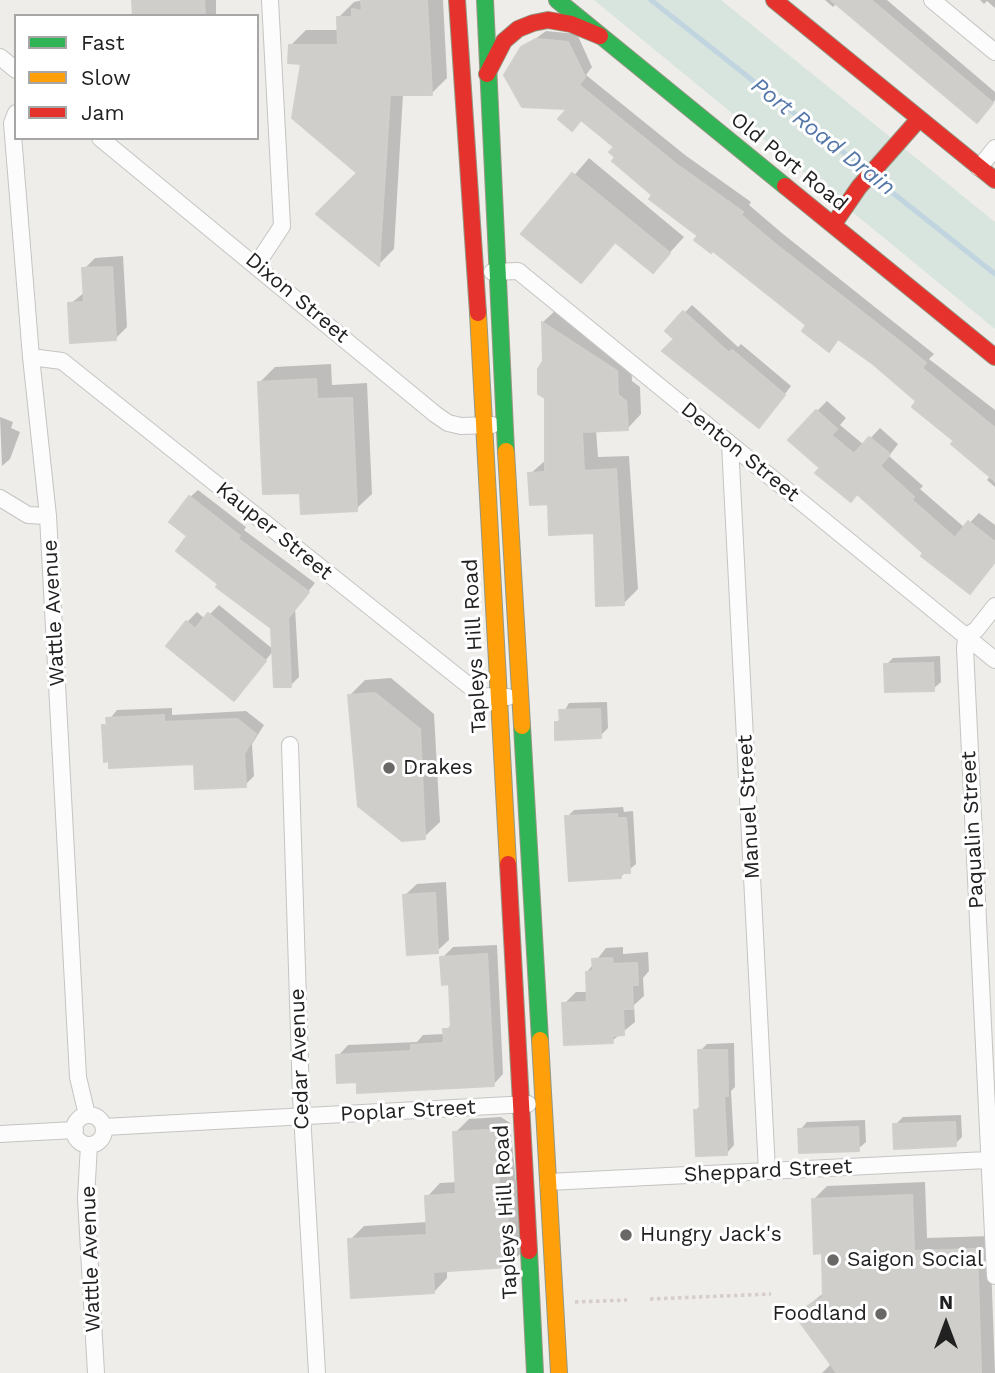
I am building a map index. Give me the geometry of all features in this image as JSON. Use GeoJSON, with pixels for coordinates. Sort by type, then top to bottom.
{"type":"FeatureCollection","features":[{"type":"Feature","properties":{"kind":"main road","name":"Tapleys Hill Road"},"geometry":{"type":"LineString","coordinates":[[457,0],[485,425],[535,1373]]}},
{"type":"Feature","properties":{"kind":"main road","name":"Tapleys Hill Road"},"geometry":{"type":"LineString","coordinates":[[485,0],[505,425],[559,1373]]}},
{"type":"Feature","properties":{"kind":"main road","name":"Old Port Road"},"geometry":{"type":"LineString","coordinates":[[557,0],[995,357]]}},
{"type":"Feature","properties":{"kind":"main road"},"geometry":{"type":"LineString","coordinates":[[774,0],[995,180]]}},
{"type":"Feature","properties":{"kind":"main road"},"geometry":{"type":"LineString","coordinates":[[487,74],[504,41],[518,29],[533,23],[548,20],[571,24],[600,36]]}},
{"type":"Feature","properties":{"kind":"main road"},"geometry":{"type":"LineString","coordinates":[[833,225],[859,187],[919,118]]}},
{"type":"Feature","properties":{"kind":"street"},"geometry":{"type":"LineString","coordinates":[[257,264],[282,226],[270,0]]}},
{"type":"Feature","properties":{"kind":"street"},"geometry":{"type":"LineString","coordinates":[[932,0],[995,52]]}},
{"type":"Feature","properties":{"kind":"street"},"geometry":{"type":"LineString","coordinates":[[0,57],[14,68]]}},
{"type":"Feature","properties":{"kind":"street","name":"Wattle Avenue"},"geometry":{"type":"LineString","coordinates":[[14,118],[12,122],[31,357],[48,516],[78,1077],[87,1115]]}},
{"type":"Feature","properties":{"kind":"street","name":"Dixon Street"},"geometry":{"type":"LineString","coordinates":[[102,140],[257,264],[435,414],[448,423],[461,426],[505,425]]}},
{"type":"Feature","properties":{"kind":"street"},"geometry":{"type":"LineString","coordinates":[[979,168],[995,148]]}},
{"type":"Feature","properties":{"kind":"street","name":"Denton Street"},"geometry":{"type":"LineString","coordinates":[[475,273],[518,271],[995,660]]}},
{"type":"Feature","properties":{"kind":"street","name":"Kauper Street"},"geometry":{"type":"LineString","coordinates":[[31,357],[43,356],[62,361],[478,693],[520,697]]}},
{"type":"Feature","properties":{"kind":"street","name":"Manuel Street"},"geometry":{"type":"LineString","coordinates":[[730,444],[767,1171]]}},
{"type":"Feature","properties":{"kind":"street"},"geometry":{"type":"LineString","coordinates":[[0,498],[27,515],[48,516]]}},
{"type":"Feature","properties":{"kind":"street"},"geometry":{"type":"LineString","coordinates":[[966,636],[976,630],[995,606]]}},
{"type":"Feature","properties":{"kind":"street","name":"Paqualin Street"},"geometry":{"type":"LineString","coordinates":[[966,636],[987,1160],[995,1276]]}},
{"type":"Feature","properties":{"kind":"street","name":"Cedar Avenue"},"geometry":{"type":"LineString","coordinates":[[290,745],[302,1117],[317,1373]]}},
{"type":"Feature","properties":{"kind":"street","name":"Poplar Street"},"geometry":{"type":"LineString","coordinates":[[104,1127],[544,1104]]}},
{"type":"Feature","properties":{"kind":"street"},"geometry":{"type":"LineString","coordinates":[[87,1115],[100,1119],[104,1127],[101,1140],[89,1145],[77,1139],[75,1130],[78,1120],[87,1115]]}},
{"type":"Feature","properties":{"kind":"street"},"geometry":{"type":"LineString","coordinates":[[0,1134],[75,1130]]}},
{"type":"Feature","properties":{"kind":"street","name":"Wattle Avenue"},"geometry":{"type":"LineString","coordinates":[[89,1145],[86,1198],[96,1373]]}},
{"type":"Feature","properties":{"kind":"street","name":"Sheppard Street"},"geometry":{"type":"LineString","coordinates":[[548,1182],[987,1160]]}},
{"type":"Feature","properties":{"kind":"path"},"geometry":{"type":"LineString","coordinates":[[650,1299],[771,1294]]}},
{"type":"Feature","properties":{"kind":"path"},"geometry":{"type":"LineString","coordinates":[[573,1302],[627,1300]]}},
{"type":"Feature","properties":{"kind":"shaded area"},"geometry":{"type":"Polygon","coordinates":[[[594,0],[721,0],[995,222],[995,329],[594,0]]]}},
{"type":"Feature","properties":{"kind":"building"},"geometry":{"type":"Polygon","coordinates":[[[132,0],[204,0],[205,14],[133,14],[132,0]]]}},
{"type":"Feature","properties":{"kind":"building"},"geometry":{"type":"Polygon","coordinates":[[[361,0],[427,0],[432,95],[390,95],[379,266],[316,214],[357,173],[292,118],[301,64],[288,63],[289,45],[338,45],[337,17],[352,17],[352,9],[362,11],[361,0]]]}},
{"type":"Feature","properties":{"kind":"building"},"geometry":{"type":"Polygon","coordinates":[[[831,0],[871,0],[993,103],[977,123],[831,0]]]}},
{"type":"Feature","properties":{"kind":"building"},"geometry":{"type":"Polygon","coordinates":[[[536,39],[568,42],[585,77],[579,85],[676,164],[743,212],[741,215],[774,243],[926,363],[922,368],[995,428],[995,481],[951,444],[954,441],[912,407],[916,401],[873,364],[838,339],[829,352],[802,331],[806,325],[713,251],[711,253],[694,240],[698,236],[649,199],[652,195],[612,161],[615,157],[609,152],[614,147],[581,120],[572,131],[558,119],[567,109],[522,107],[504,75],[521,47],[536,39]]]}},
{"type":"Feature","properties":{"kind":"building"},"geometry":{"type":"Polygon","coordinates":[[[572,173],[670,253],[653,273],[615,242],[581,283],[521,234],[572,173]]]}},
{"type":"Feature","properties":{"kind":"building"},"geometry":{"type":"Polygon","coordinates":[[[112,267],[116,340],[70,343],[68,303],[84,302],[82,268],[112,267]]]}},
{"type":"Feature","properties":{"kind":"building"},"geometry":{"type":"Polygon","coordinates":[[[683,311],[729,353],[732,350],[785,395],[759,428],[662,351],[674,339],[665,331],[683,311]]]}},
{"type":"Feature","properties":{"kind":"building"},"geometry":{"type":"Polygon","coordinates":[[[542,322],[617,371],[618,395],[626,401],[628,430],[582,432],[584,471],[616,469],[624,605],[596,606],[594,533],[549,535],[548,504],[530,505],[528,473],[545,472],[545,398],[538,394],[538,369],[543,361],[542,322]]]}},
{"type":"Feature","properties":{"kind":"building"},"geometry":{"type":"Polygon","coordinates":[[[316,379],[317,399],[352,398],[357,511],[301,514],[300,493],[263,494],[258,382],[316,379]]]}},
{"type":"Feature","properties":{"kind":"building"},"geometry":{"type":"Polygon","coordinates":[[[816,410],[837,429],[831,435],[854,454],[869,437],[890,454],[880,466],[914,497],[912,500],[955,538],[968,521],[995,542],[995,562],[970,594],[921,556],[923,553],[857,494],[851,502],[815,473],[820,468],[788,440],[816,410]]]}},
{"type":"Feature","properties":{"kind":"building"},"geometry":{"type":"Polygon","coordinates":[[[189,496],[240,536],[237,538],[309,592],[288,618],[291,687],[274,687],[271,628],[216,587],[218,584],[176,551],[187,536],[169,522],[189,496]]]}},
{"type":"Feature","properties":{"kind":"building"},"geometry":{"type":"Polygon","coordinates":[[[208,613],[266,661],[234,701],[166,646],[186,621],[195,629],[208,613]]]}},
{"type":"Feature","properties":{"kind":"building"},"geometry":{"type":"Polygon","coordinates":[[[933,663],[934,691],[885,692],[884,664],[933,663]]]}},
{"type":"Feature","properties":{"kind":"building","name":"Drakes"},"geometry":{"type":"Polygon","coordinates":[[[375,693],[420,729],[425,839],[402,841],[358,806],[348,695],[375,693]]]}},
{"type":"Feature","properties":{"kind":"building"},"geometry":{"type":"Polygon","coordinates":[[[600,709],[601,738],[555,740],[555,722],[560,722],[559,710],[600,709]]]}},
{"type":"Feature","properties":{"kind":"building"},"geometry":{"type":"Polygon","coordinates":[[[164,715],[164,722],[237,719],[256,734],[244,754],[246,787],[195,789],[194,764],[109,768],[109,761],[104,762],[102,725],[107,725],[106,718],[164,715]]]}},
{"type":"Feature","properties":{"kind":"building"},"geometry":{"type":"Polygon","coordinates":[[[617,814],[617,818],[626,818],[630,873],[620,873],[621,878],[569,881],[565,816],[617,814]]]}},
{"type":"Feature","properties":{"kind":"building"},"geometry":{"type":"Polygon","coordinates":[[[435,893],[438,953],[407,955],[403,895],[435,893]]]}},
{"type":"Feature","properties":{"kind":"building"},"geometry":{"type":"Polygon","coordinates":[[[487,954],[494,1086],[357,1093],[357,1082],[337,1083],[336,1055],[411,1051],[411,1045],[444,1043],[443,1029],[451,1029],[449,984],[442,985],[440,957],[487,954]]]}},
{"type":"Feature","properties":{"kind":"building"},"geometry":{"type":"Polygon","coordinates":[[[612,958],[613,964],[637,963],[638,985],[632,985],[633,1009],[623,1009],[624,1035],[612,1036],[613,1043],[564,1045],[562,1003],[587,1002],[586,972],[593,971],[592,959],[612,958]]]}},
{"type":"Feature","properties":{"kind":"building"},"geometry":{"type":"Polygon","coordinates":[[[698,1050],[727,1050],[728,1096],[724,1096],[727,1155],[696,1156],[694,1110],[700,1110],[698,1050]]]}},
{"type":"Feature","properties":{"kind":"building"},"geometry":{"type":"Polygon","coordinates":[[[955,1122],[956,1146],[894,1149],[893,1124],[955,1122]]]}},
{"type":"Feature","properties":{"kind":"building"},"geometry":{"type":"Polygon","coordinates":[[[858,1127],[859,1151],[799,1153],[798,1129],[858,1127]]]}},
{"type":"Feature","properties":{"kind":"building"},"geometry":{"type":"Polygon","coordinates":[[[487,1130],[497,1137],[499,1191],[506,1191],[510,1267],[433,1272],[434,1293],[351,1298],[348,1239],[427,1235],[425,1196],[456,1194],[453,1132],[487,1130]]]}},
{"type":"Feature","properties":{"kind":"building"},"geometry":{"type":"Polygon","coordinates":[[[912,1195],[914,1251],[977,1249],[981,1373],[837,1373],[794,1314],[823,1297],[822,1253],[814,1254],[812,1199],[912,1195]]]}},
{"type":"Feature","properties":{"kind":"waterway","name":"Port Road Drain"},"geometry":{"type":"LineString","coordinates":[[651,0],[867,171]]}},
{"type":"Feature","properties":{"kind":"waterway","name":"Port Road Drain"},"geometry":{"type":"LineString","coordinates":[[874,178],[995,274]]}},
{"type":"Feature","properties":{"kind":"traffic: fast"},"geometry":{"type":"LineString","coordinates":[[485,0],[506,451]]}},
{"type":"Feature","properties":{"kind":"traffic: fast"},"geometry":{"type":"LineString","coordinates":[[557,0],[785,186]]}},
{"type":"Feature","properties":{"kind":"traffic: fast"},"geometry":{"type":"LineString","coordinates":[[522,726],[540,1040]]}},
{"type":"Feature","properties":{"kind":"traffic: fast"},"geometry":{"type":"LineString","coordinates":[[529,1251],[535,1373]]}},
{"type":"Feature","properties":{"kind":"traffic: slow"},"geometry":{"type":"LineString","coordinates":[[478,313],[508,864]]}},
{"type":"Feature","properties":{"kind":"traffic: slow"},"geometry":{"type":"LineString","coordinates":[[506,451],[522,726]]}},
{"type":"Feature","properties":{"kind":"traffic: slow"},"geometry":{"type":"LineString","coordinates":[[540,1040],[559,1373]]}},
{"type":"Feature","properties":{"kind":"traffic: jam"},"geometry":{"type":"LineString","coordinates":[[457,0],[478,313]]}},
{"type":"Feature","properties":{"kind":"traffic: jam"},"geometry":{"type":"LineString","coordinates":[[774,0],[995,180]]}},
{"type":"Feature","properties":{"kind":"traffic: jam"},"geometry":{"type":"LineString","coordinates":[[487,74],[504,41],[518,29],[533,23],[548,20],[571,24],[600,36]]}},
{"type":"Feature","properties":{"kind":"traffic: jam"},"geometry":{"type":"LineString","coordinates":[[833,225],[859,187],[919,119]]}},
{"type":"Feature","properties":{"kind":"traffic: jam"},"geometry":{"type":"LineString","coordinates":[[785,186],[995,357]]}},
{"type":"Feature","properties":{"kind":"traffic: jam"},"geometry":{"type":"LineString","coordinates":[[508,864],[529,1251]]}},
{"type":"Feature","properties":{"kind":"place","name":"Drakes"},"geometry":{"type":"Point","coordinates":[389,768]}},
{"type":"Feature","properties":{"kind":"place","name":"Hungry Jack's"},"geometry":{"type":"Point","coordinates":[626,1235]}},
{"type":"Feature","properties":{"kind":"place","name":"Saigon Social"},"geometry":{"type":"Point","coordinates":[833,1260]}},
{"type":"Feature","properties":{"kind":"place","name":"Foodland"},"geometry":{"type":"Point","coordinates":[881,1314]}}]}
